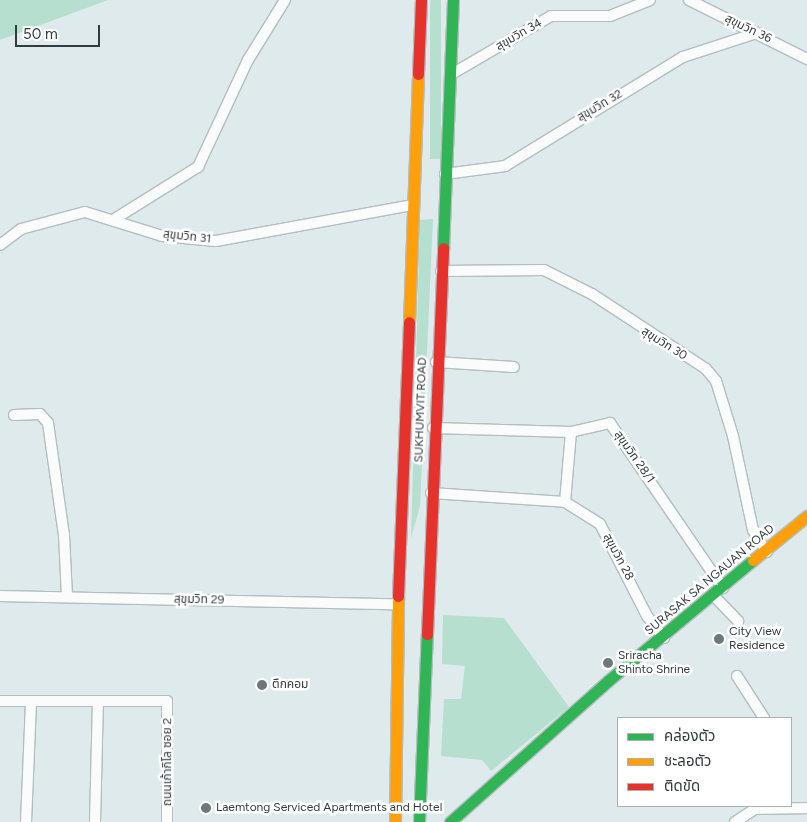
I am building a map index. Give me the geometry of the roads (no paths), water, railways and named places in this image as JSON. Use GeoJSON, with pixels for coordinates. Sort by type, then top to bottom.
{"type":"FeatureCollection","features":[{"type":"Feature","properties":{"kind":"main road","name":"SUKHUMVIT ROAD"},"geometry":{"type":"LineString","coordinates":[[395,822],[398,604],[421,0]]}},
{"type":"Feature","properties":{"kind":"main road","name":"SUKHUMVIT ROAD"},"geometry":{"type":"LineString","coordinates":[[419,822],[433,428],[453,0]]}},
{"type":"Feature","properties":{"kind":"main road","name":"SURASAK SA NGAUAN ROAD"},"geometry":{"type":"LineString","coordinates":[[450,822],[609,680],[664,638],[807,516]]}},
{"type":"Feature","properties":{"kind":"street"},"geometry":{"type":"LineString","coordinates":[[116,218],[198,167],[248,60],[285,0]]}},
{"type":"Feature","properties":{"kind":"street","name":"สุขุมวิท 34"},"geometry":{"type":"LineString","coordinates":[[450,76],[551,16],[610,16],[650,0]]}},
{"type":"Feature","properties":{"kind":"street","name":"สุขุมวิท 36"},"geometry":{"type":"LineString","coordinates":[[689,0],[807,59]]}},
{"type":"Feature","properties":{"kind":"street","name":"สุขุมวิท 32"},"geometry":{"type":"LineString","coordinates":[[445,174],[505,166],[683,57],[757,33]]}},
{"type":"Feature","properties":{"kind":"street","name":"สุขุมวิท 31"},"geometry":{"type":"LineString","coordinates":[[0,245],[21,229],[55,218],[86,212],[116,218],[162,236],[216,241],[412,205]]}},
{"type":"Feature","properties":{"kind":"street","name":"สุขุมวิท 30"},"geometry":{"type":"LineString","coordinates":[[440,271],[544,270],[592,294],[706,369],[716,381],[733,436],[753,530],[767,552]]}},
{"type":"Feature","properties":{"kind":"street"},"geometry":{"type":"LineString","coordinates":[[436,362],[514,367]]}},
{"type":"Feature","properties":{"kind":"street"},"geometry":{"type":"LineString","coordinates":[[14,415],[40,414],[48,423],[64,535],[67,597]]}},
{"type":"Feature","properties":{"kind":"street","name":"สุขุมวิท 28/1"},"geometry":{"type":"LineString","coordinates":[[433,428],[572,432],[610,423],[723,588]]}},
{"type":"Feature","properties":{"kind":"street"},"geometry":{"type":"LineString","coordinates":[[565,502],[572,432]]}},
{"type":"Feature","properties":{"kind":"street","name":"สุขุมวิท 28"},"geometry":{"type":"LineString","coordinates":[[431,493],[565,502],[600,524],[647,616],[664,638]]}},
{"type":"Feature","properties":{"kind":"street","name":"สุขุมวิท 29"},"geometry":{"type":"LineString","coordinates":[[0,596],[398,604]]}},
{"type":"Feature","properties":{"kind":"street"},"geometry":{"type":"LineString","coordinates":[[714,596],[738,622]]}},
{"type":"Feature","properties":{"kind":"street"},"geometry":{"type":"LineString","coordinates":[[737,676],[763,717]]}},
{"type":"Feature","properties":{"kind":"street"},"geometry":{"type":"LineString","coordinates":[[0,701],[98,703],[95,822]]}},
{"type":"Feature","properties":{"kind":"street","name":"ถนนเก้ากิโล ซอย 2"},"geometry":{"type":"LineString","coordinates":[[98,703],[168,701],[167,822]]}},
{"type":"Feature","properties":{"kind":"street"},"geometry":{"type":"LineString","coordinates":[[26,822],[31,702]]}},
{"type":"Feature","properties":{"kind":"street"},"geometry":{"type":"LineString","coordinates":[[792,802],[807,808]]}},
{"type":"Feature","properties":{"kind":"street"},"geometry":{"type":"LineString","coordinates":[[736,822],[755,808],[761,807]]}},
{"type":"Feature","properties":{"kind":"place","name":"City View Residence"},"geometry":{"type":"Point","coordinates":[719,639]}},
{"type":"Feature","properties":{"kind":"place","name":"Sriracha Shinto Shrine"},"geometry":{"type":"Point","coordinates":[608,663]}},
{"type":"Feature","properties":{"kind":"place","name":"ตึกคอม"},"geometry":{"type":"Point","coordinates":[262,685]}},
{"type":"Feature","properties":{"kind":"place","name":"Laemtong Serviced Apartments and Hotel"},"geometry":{"type":"Point","coordinates":[206,808]}}]}
